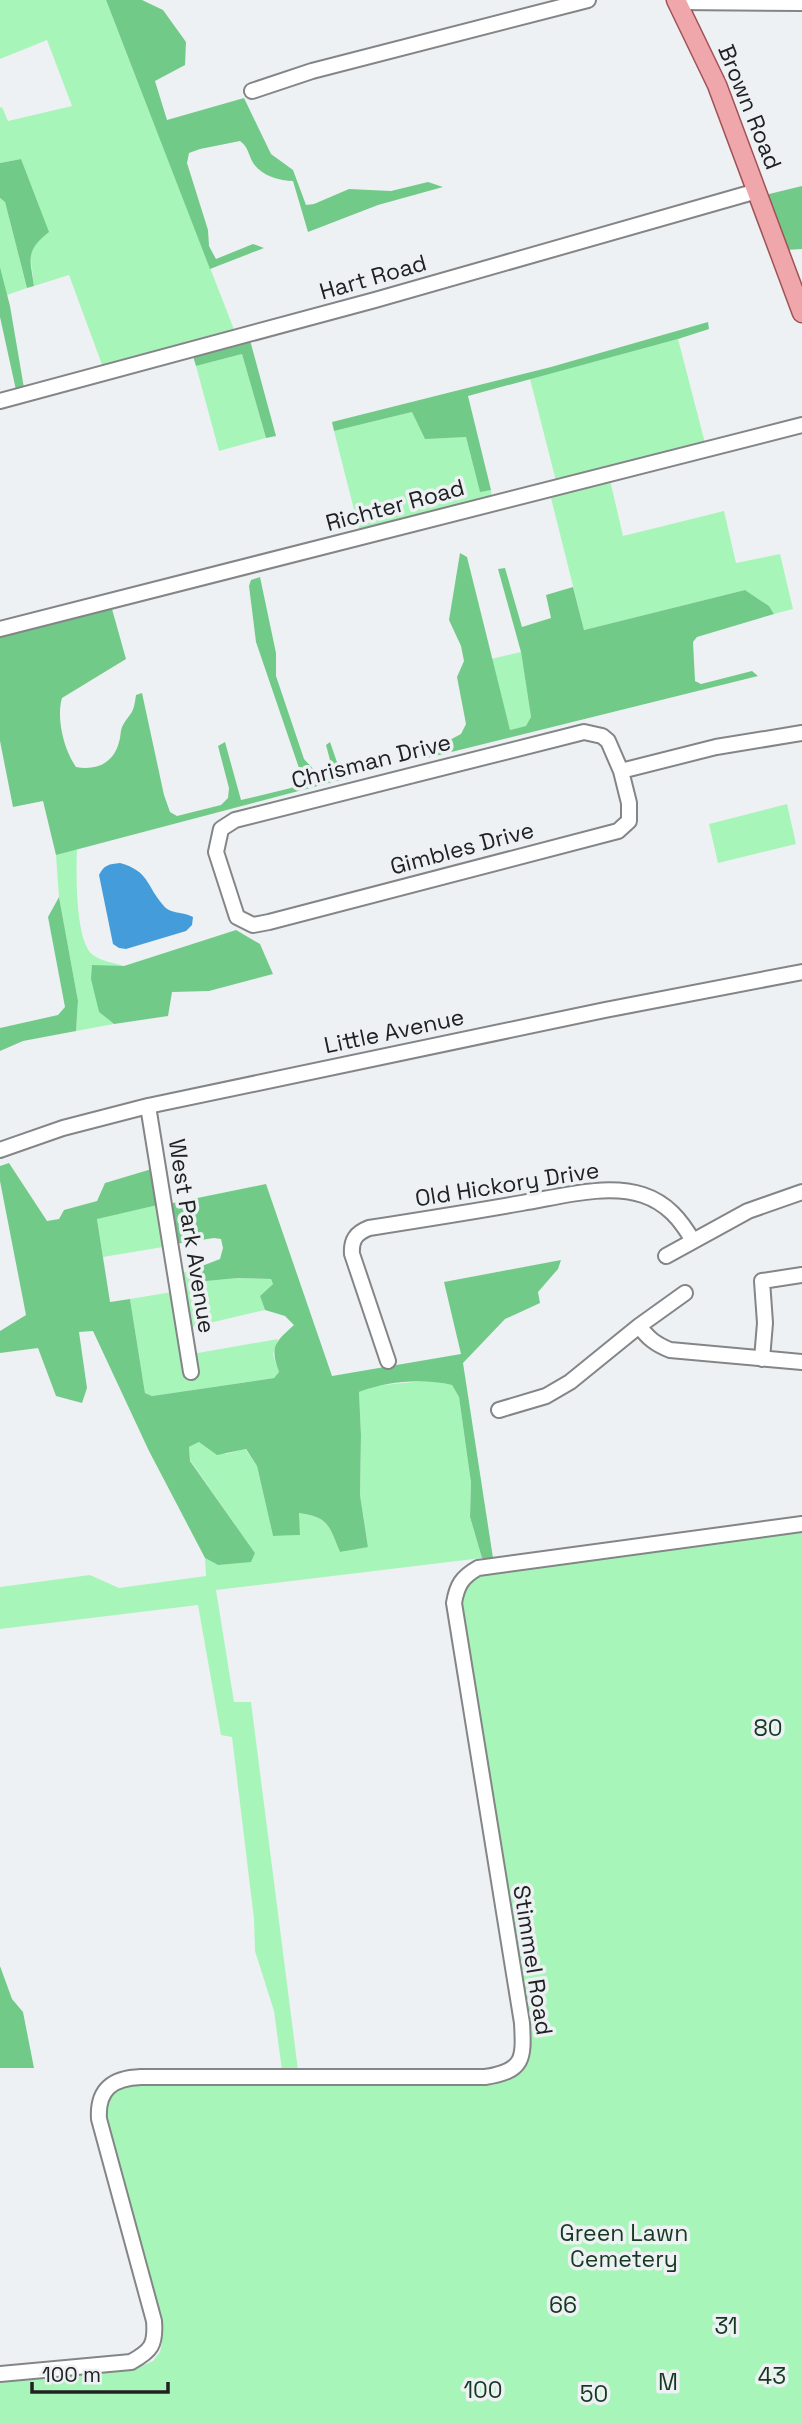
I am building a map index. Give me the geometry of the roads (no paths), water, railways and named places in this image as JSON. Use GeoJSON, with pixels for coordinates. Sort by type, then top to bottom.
{"type":"FeatureCollection","features":[{"type":"Feature","properties":{"kind":"main road","name":"Brown Road"},"geometry":{"type":"LineString","coordinates":[[676,1],[717,85],[802,313]]}},
{"type":"Feature","properties":{"kind":"street"},"geometry":{"type":"LineString","coordinates":[[252,91],[312,71],[588,0]]}},
{"type":"Feature","properties":{"kind":"street"},"geometry":{"type":"LineString","coordinates":[[676,1],[802,4]]}},
{"type":"Feature","properties":{"kind":"street","name":"Hart Road"},"geometry":{"type":"LineString","coordinates":[[0,401],[310,318],[757,191]]}},
{"type":"Feature","properties":{"kind":"street","name":"Richter Road"},"geometry":{"type":"LineString","coordinates":[[0,629],[802,425]]}},
{"type":"Feature","properties":{"kind":"street","name":"Chrisman Drive"},"geometry":{"type":"LineString","coordinates":[[253,925],[237,917],[216,852],[221,829],[235,820],[584,732],[601,736],[608,741],[621,771]]}},
{"type":"Feature","properties":{"kind":"street"},"geometry":{"type":"LineString","coordinates":[[621,771],[716,747],[802,733]]}},
{"type":"Feature","properties":{"kind":"street","name":"Gimbles Drive"},"geometry":{"type":"LineString","coordinates":[[253,925],[618,831],[629,821],[629,803],[621,771]]}},
{"type":"Feature","properties":{"kind":"street","name":"Little Avenue"},"geometry":{"type":"LineString","coordinates":[[0,1150],[63,1128],[148,1106],[605,1010],[802,972]]}},
{"type":"Feature","properties":{"kind":"street","name":"West Park Avenue"},"geometry":{"type":"LineString","coordinates":[[148,1106],[191,1372]]}},
{"type":"Feature","properties":{"kind":"street","name":"Old Hickory Drive"},"geometry":{"type":"LineString","coordinates":[[388,1361],[352,1254],[354,1239],[369,1228],[571,1195],[622,1191],[642,1194],[660,1202],[677,1217],[693,1241]]}},
{"type":"Feature","properties":{"kind":"street"},"geometry":{"type":"LineString","coordinates":[[666,1256],[748,1211],[802,1192]]}},
{"type":"Feature","properties":{"kind":"street"},"geometry":{"type":"LineString","coordinates":[[762,1359],[765,1314],[762,1280],[802,1275]]}},
{"type":"Feature","properties":{"kind":"street"},"geometry":{"type":"LineString","coordinates":[[499,1410],[545,1396],[570,1382],[685,1293]]}},
{"type":"Feature","properties":{"kind":"street"},"geometry":{"type":"LineString","coordinates":[[639,1326],[648,1338],[670,1350],[802,1362]]}},
{"type":"Feature","properties":{"kind":"street","name":"Stimmel Road"},"geometry":{"type":"LineString","coordinates":[[0,2374],[131,2362],[148,2352],[156,2336],[152,2311],[99,2119],[98,2104],[104,2091],[116,2082],[141,2077],[485,2077],[505,2074],[518,2065],[524,2051],[522,2023],[454,1603],[456,1588],[465,1575],[478,1568],[802,1524]]}},
{"type":"Feature","properties":{"kind":"water"},"geometry":{"type":"Polygon","coordinates":[[[120,863],[137,870],[166,908],[193,917],[192,925],[186,931],[126,949],[113,944],[99,875],[107,866],[120,863]]]}},
{"type":"Feature","properties":{"kind":"park label","name":"80"},"geometry":{"type":"Point","coordinates":[768,1728]}},
{"type":"Feature","properties":{"kind":"park label","name":"Green Lawn Cemetery"},"geometry":{"type":"Point","coordinates":[624,2246]}},
{"type":"Feature","properties":{"kind":"park label","name":"66"},"geometry":{"type":"Point","coordinates":[563,2305]}},
{"type":"Feature","properties":{"kind":"park label","name":"31"},"geometry":{"type":"Point","coordinates":[726,2326]}},
{"type":"Feature","properties":{"kind":"park label","name":"43"},"geometry":{"type":"Point","coordinates":[772,2376]}},
{"type":"Feature","properties":{"kind":"park label","name":"M"},"geometry":{"type":"Point","coordinates":[668,2382]}},
{"type":"Feature","properties":{"kind":"park label","name":"100"},"geometry":{"type":"Point","coordinates":[483,2390]}},
{"type":"Feature","properties":{"kind":"park label","name":"50"},"geometry":{"type":"Point","coordinates":[594,2394]}}]}
